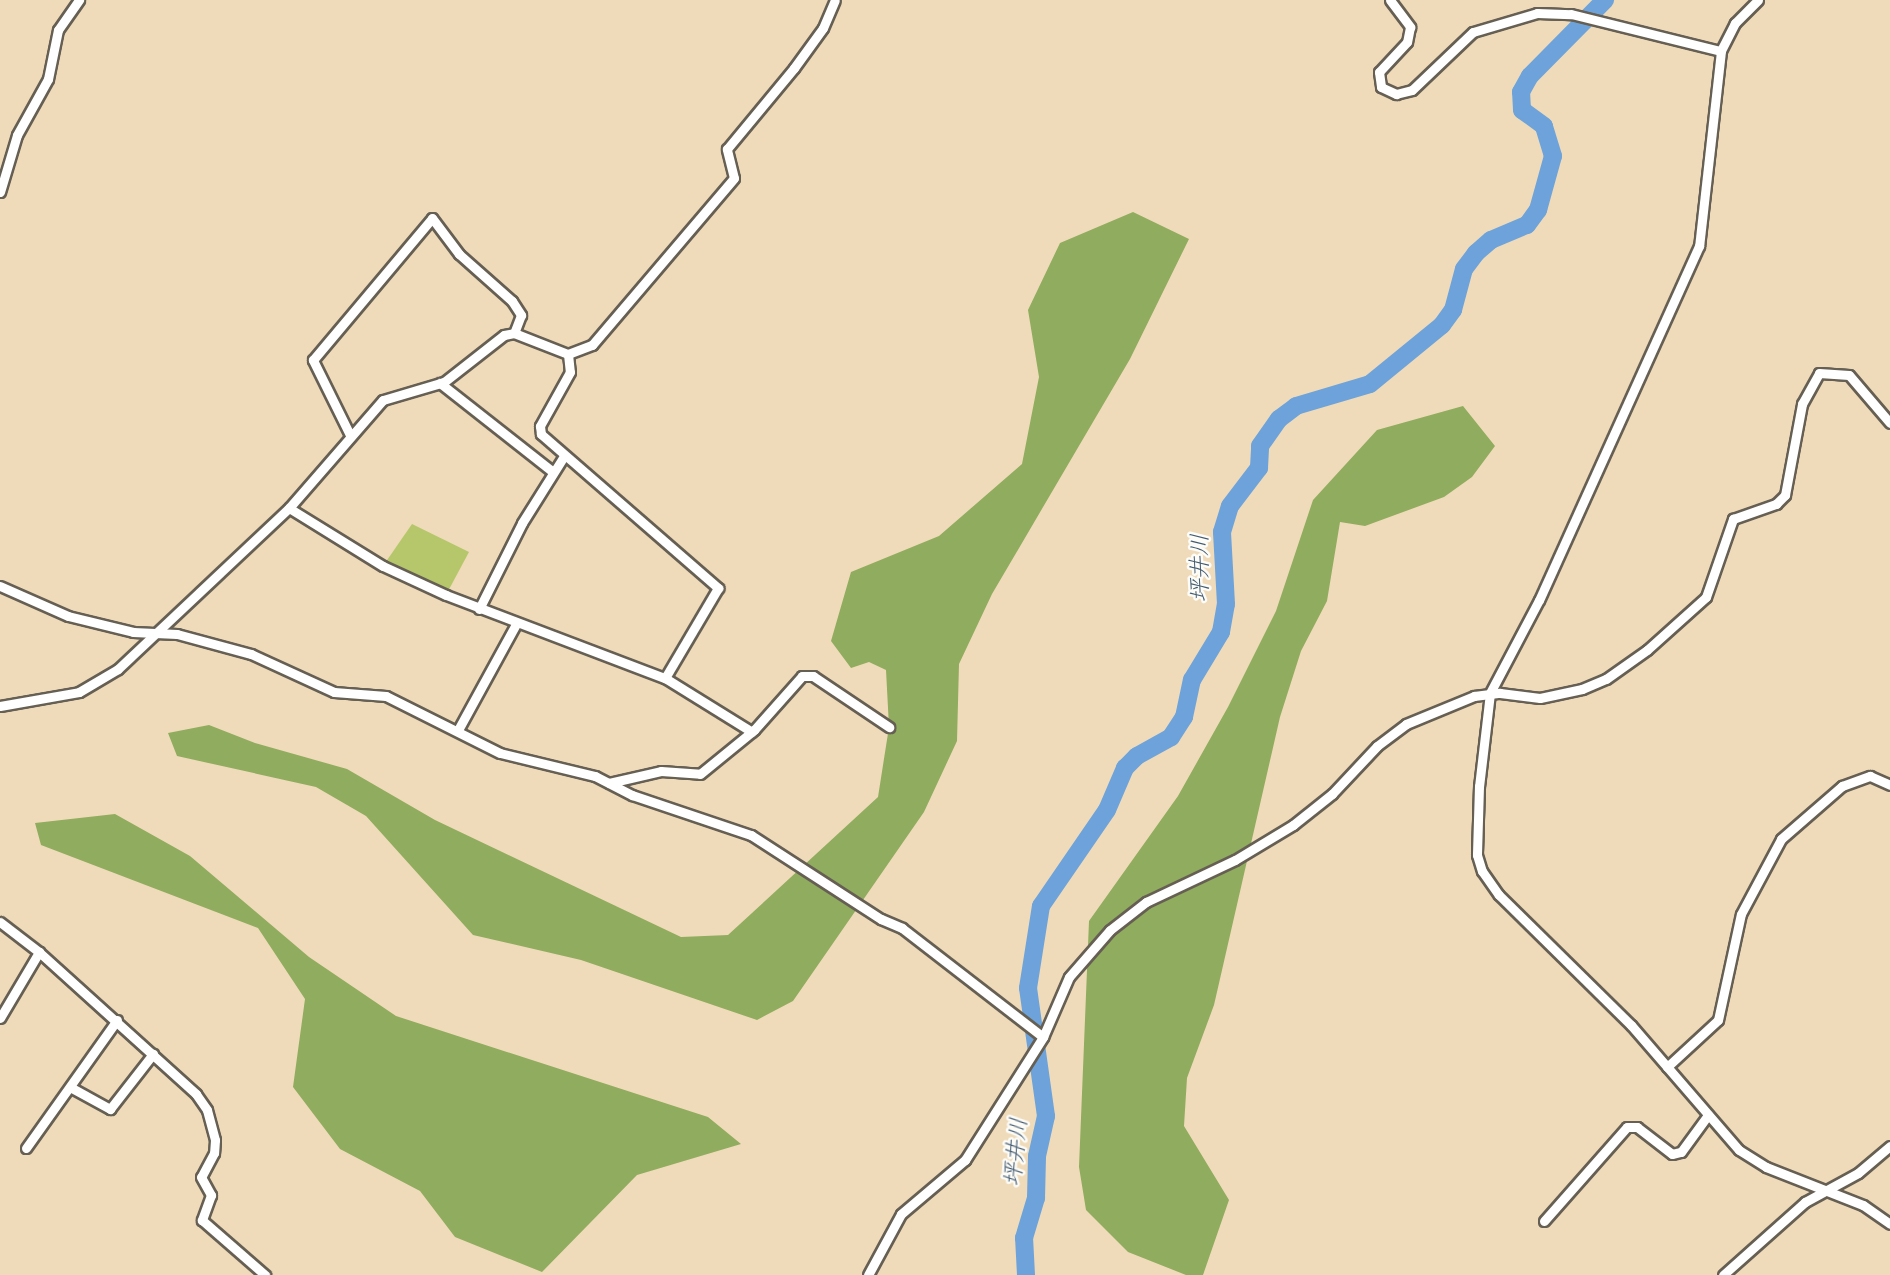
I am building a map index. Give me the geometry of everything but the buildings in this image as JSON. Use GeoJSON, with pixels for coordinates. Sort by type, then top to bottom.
{"type":"FeatureCollection","features":[{"type":"Feature","properties":{"kind":"street"},"geometry":{"type":"LineString","coordinates":[[0,192],[17,135],[48,79],[58,30],[79,0]]}},
{"type":"Feature","properties":{"kind":"street"},"geometry":{"type":"LineString","coordinates":[[0,706],[94,685],[155,633],[289,508],[349,435],[391,395],[440,383],[495,341],[514,334],[568,354],[592,345],[734,178],[727,149],[794,68],[823,28],[835,0]]}},
{"type":"Feature","properties":{"kind":"street"},"geometry":{"type":"LineString","coordinates":[[1390,0],[1410,27],[1407,42],[1386,60],[1379,72],[1381,87],[1396,94],[1412,90],[1473,32],[1537,13],[1572,14],[1721,51]]}},
{"type":"Feature","properties":{"kind":"street"},"geometry":{"type":"LineString","coordinates":[[1758,0],[1735,23],[1721,51],[1699,247],[1539,600],[1490,693],[1475,835],[1482,871],[1510,906],[1667,1067],[1739,1150],[1827,1193],[1863,1205],[1890,1224]]}},
{"type":"Feature","properties":{"kind":"street"},"geometry":{"type":"LineString","coordinates":[[349,435],[313,360],[432,218],[459,254],[512,301],[520,315],[514,334]]}},
{"type":"Feature","properties":{"kind":"street"},"geometry":{"type":"LineString","coordinates":[[568,354],[570,372],[540,426],[547,443],[718,588],[665,678]]}},
{"type":"Feature","properties":{"kind":"street"},"geometry":{"type":"LineString","coordinates":[[868,1275],[901,1214],[965,1160],[1043,1038],[1069,977],[1110,930],[1146,902],[1235,860],[1293,825],[1406,724],[1461,699],[1490,693],[1546,697],[1595,684],[1647,650],[1700,604],[1733,519],[1776,504],[1785,495],[1802,404],[1819,373],[1849,375],[1890,423]]}},
{"type":"Feature","properties":{"kind":"street"},"geometry":{"type":"LineString","coordinates":[[440,383],[552,471]]}},
{"type":"Feature","properties":{"kind":"street"},"geometry":{"type":"LineString","coordinates":[[479,609],[552,471],[564,456]]}},
{"type":"Feature","properties":{"kind":"street"},"geometry":{"type":"LineString","coordinates":[[289,508],[383,566],[516,624],[665,678],[752,732]]}},
{"type":"Feature","properties":{"kind":"street"},"geometry":{"type":"LineString","coordinates":[[0,586],[68,616],[251,654],[334,692],[386,696],[500,753],[609,783],[769,845],[881,919],[902,928],[1043,1038]]}},
{"type":"Feature","properties":{"kind":"street"},"geometry":{"type":"LineString","coordinates":[[458,730],[516,624]]}},
{"type":"Feature","properties":{"kind":"street"},"geometry":{"type":"LineString","coordinates":[[609,783],[661,771],[700,775],[752,732],[788,688],[808,675],[889,727]]}},
{"type":"Feature","properties":{"kind":"street"},"geometry":{"type":"LineString","coordinates":[[1667,1067],[1718,1020],[1741,914],[1781,839],[1842,786],[1870,776],[1890,785]]}},
{"type":"Feature","properties":{"kind":"street"},"geometry":{"type":"LineString","coordinates":[[0,922],[117,1020],[196,1094],[212,1125],[214,1153],[201,1180],[211,1195],[203,1223],[233,1243],[265,1275]]}},
{"type":"Feature","properties":{"kind":"street"},"geometry":{"type":"LineString","coordinates":[[0,1018],[39,952]]}},
{"type":"Feature","properties":{"kind":"street"},"geometry":{"type":"LineString","coordinates":[[26,1149],[117,1020]]}},
{"type":"Feature","properties":{"kind":"street"},"geometry":{"type":"LineString","coordinates":[[69,1087],[110,1109],[153,1054]]}},
{"type":"Feature","properties":{"kind":"street"},"geometry":{"type":"LineString","coordinates":[[1544,1221],[1627,1127],[1637,1127],[1672,1154],[1681,1153],[1707,1115]]}},
{"type":"Feature","properties":{"kind":"street"},"geometry":{"type":"LineString","coordinates":[[1723,1275],[1805,1202],[1827,1193],[1890,1146]]}},
{"type":"Feature","properties":{"kind":"green space"},"geometry":{"type":"Polygon","coordinates":[[[1133,212],[1189,239],[1130,359],[992,594],[959,664],[957,741],[924,812],[793,1001],[757,1020],[581,960],[473,935],[366,816],[316,787],[177,756],[168,733],[209,725],[255,743],[347,769],[435,820],[681,937],[728,935],[878,797],[889,727],[886,670],[869,662],[851,668],[831,641],[851,572],[939,536],[1022,464],[1039,377],[1028,310],[1060,243],[1133,212]]]}},
{"type":"Feature","properties":{"kind":"green space"},"geometry":{"type":"Polygon","coordinates":[[[1463,406],[1495,446],[1472,477],[1444,497],[1365,526],[1340,522],[1327,601],[1301,651],[1280,717],[1214,1005],[1187,1078],[1184,1126],[1229,1200],[1203,1275],[1186,1275],[1128,1252],[1086,1210],[1079,1167],[1089,921],[1178,796],[1228,707],[1276,611],[1313,500],[1377,430],[1463,406]]]}},
{"type":"Feature","properties":{"kind":"green space"},"geometry":{"type":"Polygon","coordinates":[[[412,524],[469,552],[446,595],[383,566],[412,524]]]}},
{"type":"Feature","properties":{"kind":"green space"},"geometry":{"type":"Polygon","coordinates":[[[115,814],[190,856],[309,957],[396,1016],[708,1117],[741,1144],[637,1175],[542,1272],[455,1237],[420,1191],[340,1149],[293,1087],[305,999],[258,928],[41,845],[35,823],[115,814]]]}},
{"type":"Feature","properties":{"kind":"waterway","name":"坪井川"},"geometry":{"type":"LineString","coordinates":[[1026,1275],[1024,1238],[1036,1198],[1037,1156],[1046,1116],[1028,988],[1041,906],[1107,810],[1125,768],[1137,756],[1171,737],[1184,717],[1192,680],[1221,632],[1226,604],[1222,532],[1230,506],[1259,468],[1260,446],[1279,419],[1296,406],[1370,384],[1442,325],[1453,310],[1464,269],[1476,253],[1491,240],[1527,225],[1538,210],[1553,156],[1544,126],[1522,110],[1521,92],[1530,76],[1605,0]]}}]}
